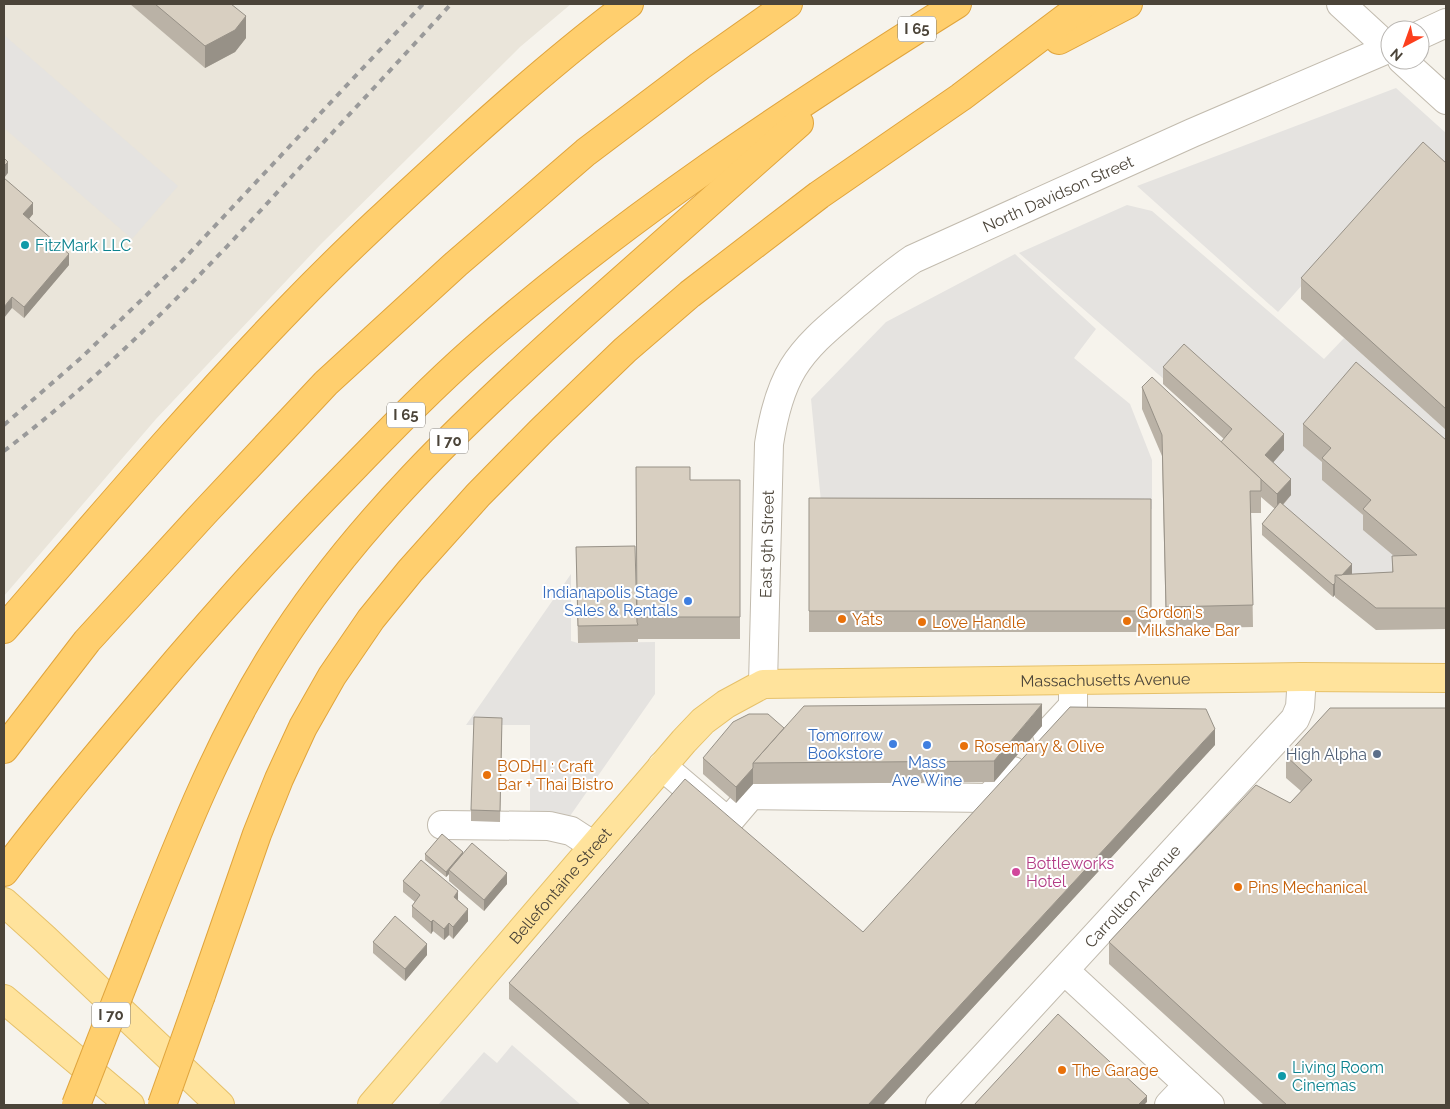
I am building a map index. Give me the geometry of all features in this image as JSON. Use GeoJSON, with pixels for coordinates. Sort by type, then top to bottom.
{"type":"FeatureCollection","features":[{"type":"Feature","properties":{"kind":"highway"},"geometry":{"type":"LineString","coordinates":[[4,629],[164,444],[294,303],[360,238],[525,87],[592,31],[628,4]]}},
{"type":"Feature","properties":{"kind":"highway"},"geometry":{"type":"LineString","coordinates":[[4,748],[87,641],[326,383],[456,264],[586,152],[700,66],[788,4]]}},
{"type":"Feature","properties":{"kind":"highway","name":"I 65"},"geometry":{"type":"LineString","coordinates":[[9,866],[124,723],[255,572],[421,399],[474,350],[610,240],[744,143],[876,54],[957,4]]}},
{"type":"Feature","properties":{"kind":"highway"},"geometry":{"type":"LineString","coordinates":[[162,1105],[278,779],[303,727],[332,676],[366,627],[410,571],[504,469],[582,390],[690,294],[819,195],[961,97],[1084,4]]}},
{"type":"Feature","properties":{"kind":"highway"},"geometry":{"type":"LineString","coordinates":[[961,97],[1022,60],[1128,4]]}},
{"type":"Feature","properties":{"kind":"highway","name":"I 70"},"geometry":{"type":"LineString","coordinates":[[76,1105],[184,828],[210,771],[249,694],[274,652],[304,609],[378,516],[423,466],[554,341],[876,54]]}},
{"type":"Feature","properties":{"kind":"main road","name":"Massachusetts Avenue"},"geometry":{"type":"LineString","coordinates":[[763,684],[1446,678]]}},
{"type":"Feature","properties":{"kind":"main road","name":"Bellefontaine Street"},"geometry":{"type":"LineString","coordinates":[[372,1105],[662,766],[703,721],[726,704],[763,684]]}},
{"type":"Feature","properties":{"kind":"main road"},"geometry":{"type":"LineString","coordinates":[[4,902],[220,1105]]}},
{"type":"Feature","properties":{"kind":"main road"},"geometry":{"type":"LineString","coordinates":[[4,999],[130,1105]]}},
{"type":"Feature","properties":{"kind":"street"},"geometry":{"type":"LineString","coordinates":[[1341,4],[1380,39]]}},
{"type":"Feature","properties":{"kind":"street"},"geometry":{"type":"LineString","coordinates":[[1430,30],[1446,23]]}},
{"type":"Feature","properties":{"kind":"street","name":"North Davidson Street"},"geometry":{"type":"LineString","coordinates":[[777,405],[793,368],[816,339],[912,259],[1192,133],[1380,52]]}},
{"type":"Feature","properties":{"kind":"street"},"geometry":{"type":"LineString","coordinates":[[1413,70],[1446,100]]}},
{"type":"Feature","properties":{"kind":"street","name":"East 9th Street"},"geometry":{"type":"LineString","coordinates":[[763,684],[769,444],[777,405]]}},
{"type":"Feature","properties":{"kind":"street","name":"Carrollton Avenue"},"geometry":{"type":"LineString","coordinates":[[940,1105],[1295,719],[1300,707],[1302,678]]}},
{"type":"Feature","properties":{"kind":"street"},"geometry":{"type":"LineString","coordinates":[[662,766],[728,822],[751,795],[989,798],[1073,706],[1073,681]]}},
{"type":"Feature","properties":{"kind":"street"},"geometry":{"type":"LineString","coordinates":[[442,825],[549,826],[571,831],[594,846]]}},
{"type":"Feature","properties":{"kind":"street"},"geometry":{"type":"LineString","coordinates":[[1064,971],[1210,1105]]}},
{"type":"Feature","properties":{"kind":"street"},"geometry":{"type":"LineString","coordinates":[[1169,1105],[1188,1085]]}},
{"type":"Feature","properties":{"kind":"shaded area"},"geometry":{"type":"Polygon","coordinates":[[[4,4],[571,4],[520,47],[321,244],[156,419],[4,596],[4,4]]]}},
{"type":"Feature","properties":{"kind":"shaded area"},"geometry":{"type":"Polygon","coordinates":[[[4,35],[178,186],[132,239],[4,128],[4,35]]]}},
{"type":"Feature","properties":{"kind":"shaded area"},"geometry":{"type":"Polygon","coordinates":[[[1396,88],[1446,133],[1446,169],[1424,149],[1278,312],[1137,186],[1396,88]]]}},
{"type":"Feature","properties":{"kind":"shaded area"},"geometry":{"type":"Polygon","coordinates":[[[1127,205],[1152,211],[1324,359],[1344,338],[1446,430],[1446,461],[1331,469],[1322,479],[1371,522],[1417,576],[1351,575],[1277,511],[1265,472],[1283,450],[1166,381],[1019,253],[1127,205]]]}},
{"type":"Feature","properties":{"kind":"shaded area"},"geometry":{"type":"Polygon","coordinates":[[[1015,254],[1096,329],[1074,358],[1130,404],[1152,460],[1152,509],[822,512],[811,399],[886,322],[1015,254]]]}},
{"type":"Feature","properties":{"kind":"shaded area"},"geometry":{"type":"Polygon","coordinates":[[[571,574],[571,641],[578,643],[655,642],[655,694],[570,816],[530,816],[530,725],[466,725],[571,574]]]}},
{"type":"Feature","properties":{"kind":"shaded area"},"geometry":{"type":"Polygon","coordinates":[[[512,1045],[581,1105],[438,1105],[484,1052],[497,1063],[512,1045]]]}},
{"type":"Feature","properties":{"kind":"building"},"geometry":{"type":"Polygon","coordinates":[[[155,4],[231,4],[246,16],[235,30],[205,46],[155,4]]]}},
{"type":"Feature","properties":{"kind":"building"},"geometry":{"type":"Polygon","coordinates":[[[1423,142],[1446,163],[1446,409],[1301,278],[1423,142]]]}},
{"type":"Feature","properties":{"kind":"building"},"geometry":{"type":"Polygon","coordinates":[[[4,158],[8,162],[4,166],[4,158]]]}},
{"type":"Feature","properties":{"kind":"building","name":"FitzMark LLC"},"geometry":{"type":"Polygon","coordinates":[[[4,178],[33,203],[23,214],[69,254],[24,307],[12,297],[4,307],[4,178]]]}},
{"type":"Feature","properties":{"kind":"building"},"geometry":{"type":"Polygon","coordinates":[[[1184,344],[1284,434],[1265,455],[1291,479],[1277,494],[1221,442],[1232,429],[1163,367],[1184,344]]]}},
{"type":"Feature","properties":{"kind":"building"},"geometry":{"type":"Polygon","coordinates":[[[1356,362],[1446,440],[1446,608],[1376,608],[1335,575],[1393,572],[1392,556],[1417,555],[1363,509],[1371,500],[1322,458],[1331,448],[1303,424],[1356,362]]]}},
{"type":"Feature","properties":{"kind":"building"},"geometry":{"type":"Polygon","coordinates":[[[1152,377],[1261,479],[1261,491],[1250,491],[1253,605],[1166,607],[1162,435],[1142,387],[1152,377]]]}},
{"type":"Feature","properties":{"kind":"building","name":"Indianapolis Stage Sales & Rentals"},"geometry":{"type":"Polygon","coordinates":[[[636,467],[690,467],[690,480],[740,480],[740,617],[637,617],[636,467]]]}},
{"type":"Feature","properties":{"kind":"building"},"geometry":{"type":"Polygon","coordinates":[[[809,498],[1151,499],[1151,611],[809,611],[809,498]]]}},
{"type":"Feature","properties":{"kind":"building"},"geometry":{"type":"Polygon","coordinates":[[[1280,502],[1352,564],[1342,575],[1335,575],[1335,583],[1333,585],[1262,524],[1280,502]]]}},
{"type":"Feature","properties":{"kind":"building"},"geometry":{"type":"Polygon","coordinates":[[[635,546],[638,625],[578,626],[576,547],[635,546]]]}},
{"type":"Feature","properties":{"kind":"building"},"geometry":{"type":"Polygon","coordinates":[[[1042,704],[994,761],[753,763],[804,706],[1042,704]]]}},
{"type":"Feature","properties":{"kind":"building","name":"Bottleworks Hotel"},"geometry":{"type":"Polygon","coordinates":[[[1070,707],[1206,709],[1215,729],[868,1105],[650,1105],[509,983],[685,779],[863,932],[1070,707]]]}},
{"type":"Feature","properties":{"kind":"building"},"geometry":{"type":"Polygon","coordinates":[[[1330,708],[1446,708],[1446,1105],[1287,1105],[1109,942],[1256,785],[1290,803],[1312,780],[1286,756],[1330,708]]]}},
{"type":"Feature","properties":{"kind":"building"},"geometry":{"type":"Polygon","coordinates":[[[749,714],[768,714],[784,728],[753,763],[753,768],[736,787],[703,758],[733,722],[749,714]]]}},
{"type":"Feature","properties":{"kind":"building","name":"BODHI : Craft Bar + Thai Bistro"},"geometry":{"type":"Polygon","coordinates":[[[474,717],[502,718],[500,811],[471,810],[474,717]]]}},
{"type":"Feature","properties":{"kind":"building"},"geometry":{"type":"Polygon","coordinates":[[[442,834],[463,852],[446,872],[425,854],[442,834]]]}},
{"type":"Feature","properties":{"kind":"building"},"geometry":{"type":"Polygon","coordinates":[[[472,843],[507,873],[484,900],[449,870],[472,843]]]}},
{"type":"Feature","properties":{"kind":"building"},"geometry":{"type":"Polygon","coordinates":[[[421,860],[458,891],[454,897],[468,909],[453,927],[449,923],[444,929],[433,920],[431,922],[412,906],[420,895],[403,881],[421,860]]]}},
{"type":"Feature","properties":{"kind":"building"},"geometry":{"type":"Polygon","coordinates":[[[395,916],[427,944],[405,969],[373,942],[395,916]]]}},
{"type":"Feature","properties":{"kind":"building","name":"The Garage"},"geometry":{"type":"Polygon","coordinates":[[[1058,1014],[1147,1096],[1138,1105],[974,1105],[1058,1014]]]}},
{"type":"Feature","properties":{"kind":"railway"},"geometry":{"type":"LineString","coordinates":[[4,425],[82,357],[183,260],[423,4]]}},
{"type":"Feature","properties":{"kind":"railway"},"geometry":{"type":"LineString","coordinates":[[4,451],[119,354],[191,284],[451,4]]}},
{"type":"Feature","properties":{"kind":"place","name":"FitzMark LLC"},"geometry":{"type":"Point","coordinates":[25,245]}},
{"type":"Feature","properties":{"kind":"place","name":"Indianapolis Stage Sales & Rentals"},"geometry":{"type":"Point","coordinates":[688,601]}},
{"type":"Feature","properties":{"kind":"place","name":"Yats"},"geometry":{"type":"Point","coordinates":[842,619]}},
{"type":"Feature","properties":{"kind":"place","name":"Gordon's Milkshake Bar"},"geometry":{"type":"Point","coordinates":[1127,621]}},
{"type":"Feature","properties":{"kind":"place","name":"Love Handle"},"geometry":{"type":"Point","coordinates":[922,622]}},
{"type":"Feature","properties":{"kind":"place","name":"Tomorrow Bookstore"},"geometry":{"type":"Point","coordinates":[893,744]}},
{"type":"Feature","properties":{"kind":"place","name":"Mass Ave Wine"},"geometry":{"type":"Point","coordinates":[927,745]}},
{"type":"Feature","properties":{"kind":"place","name":"Rosemary & Olive"},"geometry":{"type":"Point","coordinates":[964,746]}},
{"type":"Feature","properties":{"kind":"place","name":"High Alpha"},"geometry":{"type":"Point","coordinates":[1377,754]}},
{"type":"Feature","properties":{"kind":"place","name":"BODHI : Craft Bar + Thai Bistro"},"geometry":{"type":"Point","coordinates":[487,775]}},
{"type":"Feature","properties":{"kind":"place","name":"Bottleworks Hotel"},"geometry":{"type":"Point","coordinates":[1016,872]}},
{"type":"Feature","properties":{"kind":"place","name":"Pins Mechanical"},"geometry":{"type":"Point","coordinates":[1238,887]}},
{"type":"Feature","properties":{"kind":"place","name":"The Garage"},"geometry":{"type":"Point","coordinates":[1062,1070]}},
{"type":"Feature","properties":{"kind":"place","name":"Living Room Cinemas"},"geometry":{"type":"Point","coordinates":[1282,1076]}}]}
